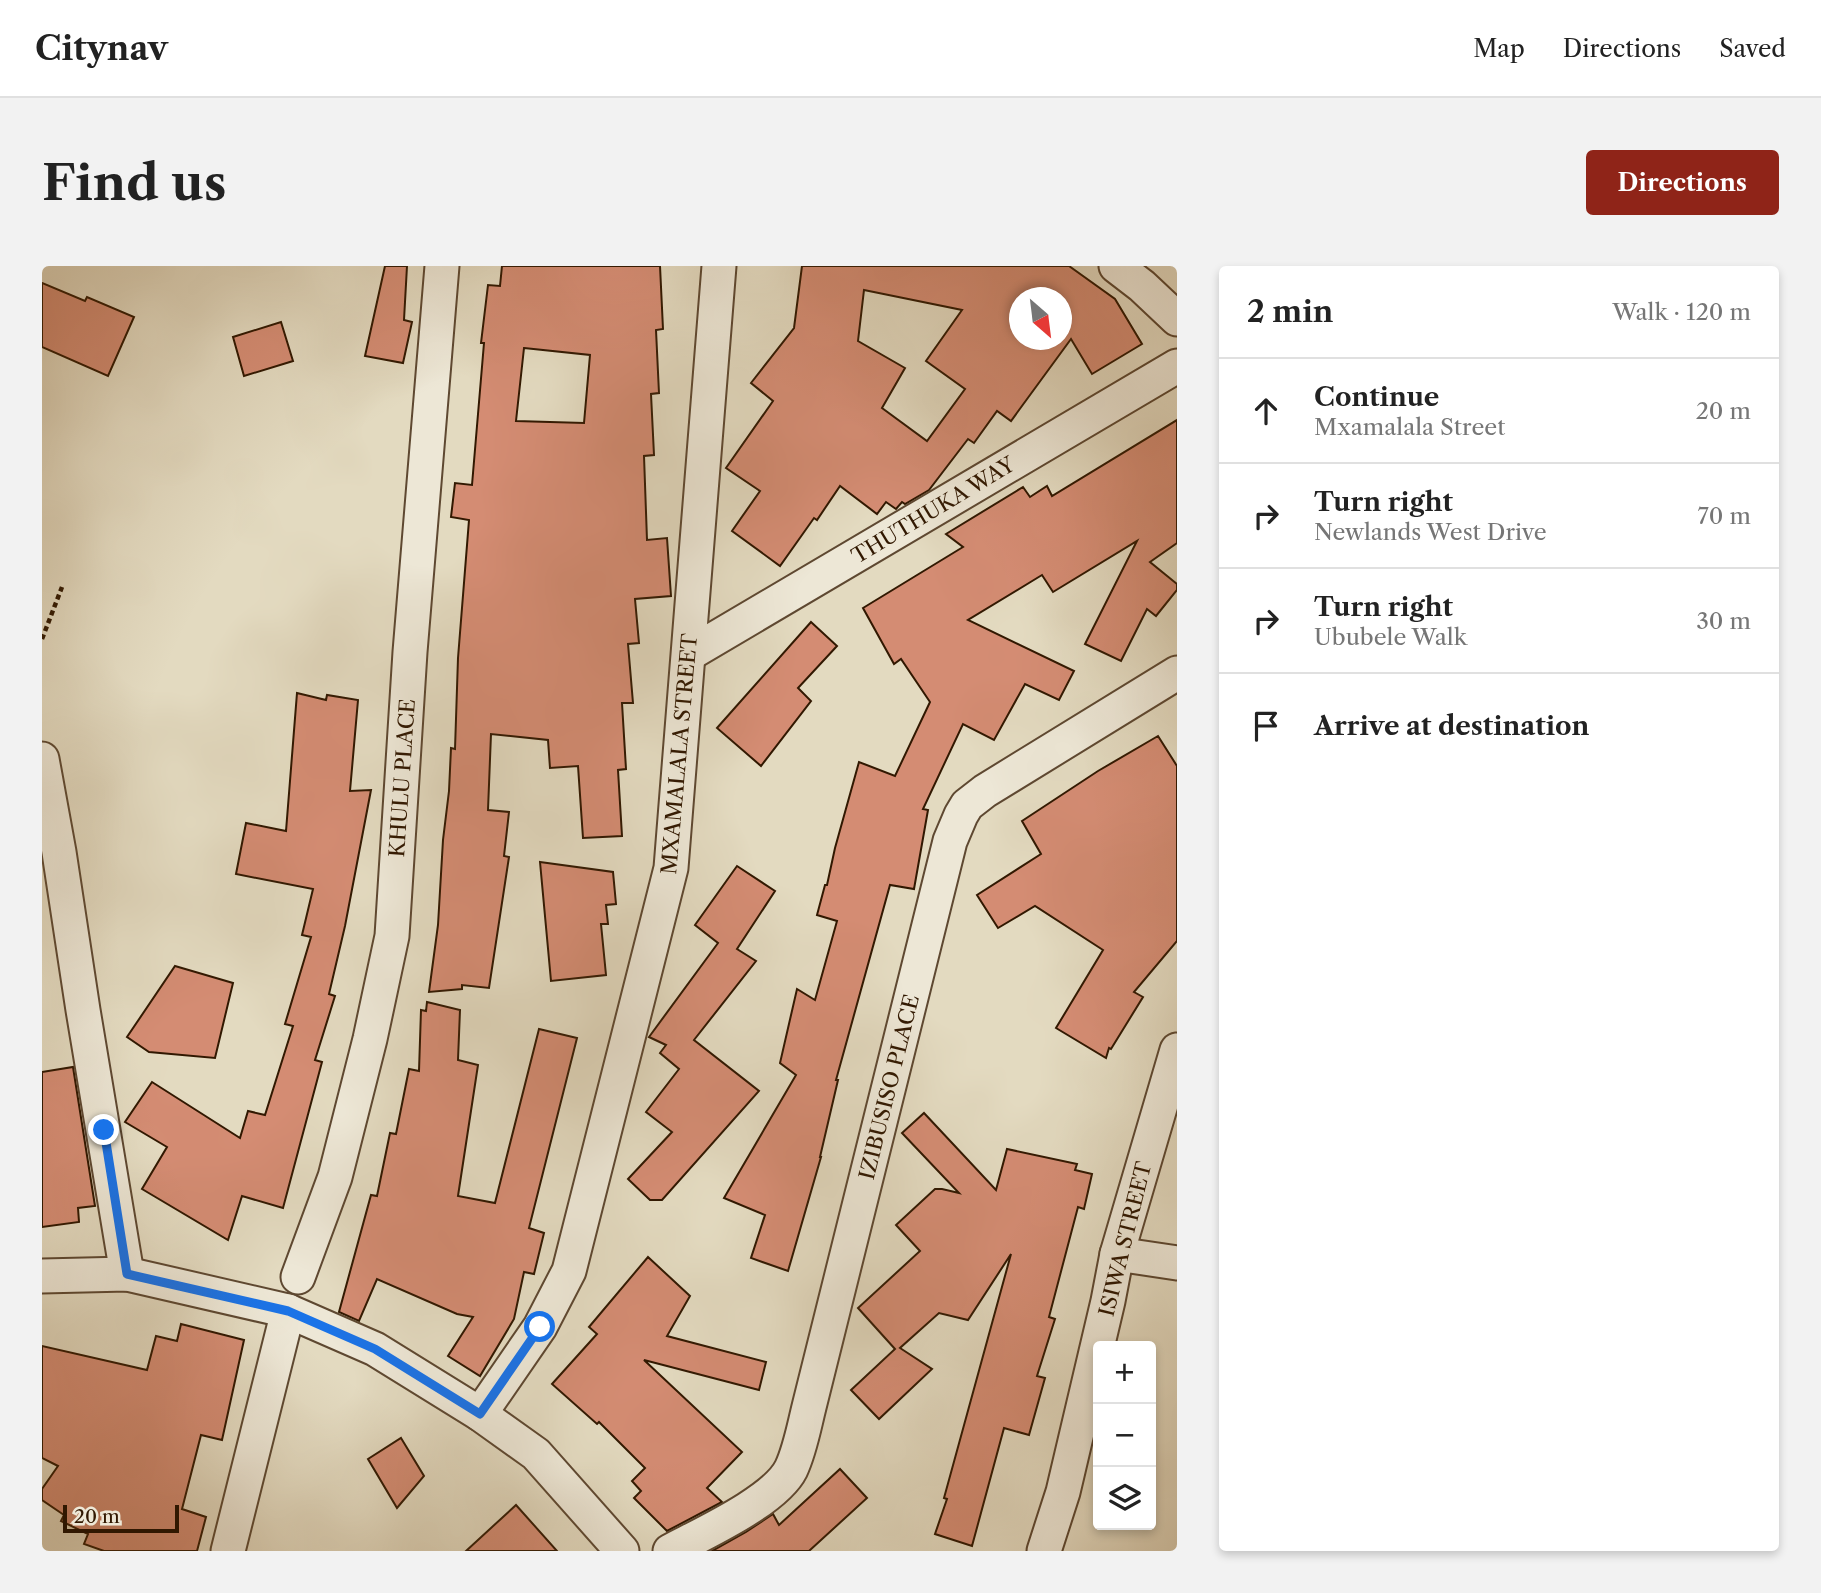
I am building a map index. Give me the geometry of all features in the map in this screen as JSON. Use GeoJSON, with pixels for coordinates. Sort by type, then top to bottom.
{"type":"FeatureCollection","features":[{"type":"Feature","properties":{"kind":"street","name":"KHULU PLACE"},"geometry":{"type":"LineString","coordinates":[[298,1277],[335,1177],[370,1039],[392,936],[410,652],[442,266]]}},
{"type":"Feature","properties":{"kind":"street","name":"MXAMALALA STREET"},"geometry":{"type":"LineString","coordinates":[[480,1414],[540,1327],[569,1271],[671,868],[719,266]]}},
{"type":"Feature","properties":{"kind":"street"},"geometry":{"type":"LineString","coordinates":[[1116,266],[1177,319]]}},
{"type":"Feature","properties":{"kind":"street","name":"THUTHUKA WAY"},"geometry":{"type":"LineString","coordinates":[[689,654],[1177,366]]}},
{"type":"Feature","properties":{"kind":"street","name":"IZIBUSISO PLACE"},"geometry":{"type":"LineString","coordinates":[[670,1551],[763,1498],[780,1484],[790,1471],[799,1445],[950,841],[961,815],[967,805],[985,790],[1177,673]]}},
{"type":"Feature","properties":{"kind":"street"},"geometry":{"type":"LineString","coordinates":[[42,759],[127,1274]]}},
{"type":"Feature","properties":{"kind":"street","name":"ISIWA STREET"},"geometry":{"type":"LineString","coordinates":[[1044,1551],[1063,1492],[1117,1254],[1177,1050]]}},
{"type":"Feature","properties":{"kind":"street"},"geometry":{"type":"LineString","coordinates":[[1117,1254],[1177,1263]]}},
{"type":"Feature","properties":{"kind":"street"},"geometry":{"type":"LineString","coordinates":[[42,1276],[127,1274],[288,1311],[375,1349],[480,1414],[536,1454],[622,1551]]}},
{"type":"Feature","properties":{"kind":"street"},"geometry":{"type":"LineString","coordinates":[[228,1551],[288,1311]]}},
{"type":"Feature","properties":{"kind":"path"},"geometry":{"type":"LineString","coordinates":[[42,639],[62,587]]}},
{"type":"Feature","properties":{"kind":"building"},"geometry":{"type":"Polygon","coordinates":[[[385,266],[407,266],[404,320],[412,322],[403,363],[365,356],[385,266]]]}},
{"type":"Feature","properties":{"kind":"building"},"geometry":{"type":"Polygon","coordinates":[[[502,266],[660,266],[663,329],[656,330],[659,393],[651,394],[654,455],[644,456],[647,540],[667,538],[671,596],[635,599],[639,643],[628,644],[633,703],[622,703],[626,769],[618,770],[622,836],[583,838],[578,766],[550,768],[548,740],[491,734],[488,810],[509,812],[504,856],[509,857],[489,988],[462,985],[462,989],[429,992],[438,925],[451,748],[455,749],[458,658],[469,520],[451,517],[455,483],[472,485],[484,343],[481,343],[488,285],[500,286],[502,266]],[[524,348],[516,421],[584,423],[590,355],[524,348]]]}},
{"type":"Feature","properties":{"kind":"building"},"geometry":{"type":"Polygon","coordinates":[[[802,266],[1069,266],[1115,299],[1142,344],[1092,374],[1072,341],[1072,287],[1009,287],[1009,350],[1063,350],[1011,421],[997,411],[974,443],[968,439],[929,490],[905,504],[902,502],[896,509],[886,502],[877,514],[840,486],[780,566],[732,531],[760,491],[726,468],[773,401],[751,383],[794,328],[802,266]],[[864,290],[858,341],[905,368],[882,408],[927,441],[965,389],[926,361],[962,310],[864,290]]]}},
{"type":"Feature","properties":{"kind":"building"},"geometry":{"type":"Polygon","coordinates":[[[42,283],[85,301],[87,297],[134,317],[108,376],[42,347],[42,283]]]}},
{"type":"Feature","properties":{"kind":"building"},"geometry":{"type":"Polygon","coordinates":[[[281,322],[293,361],[244,376],[233,337],[281,322]]]}},
{"type":"Feature","properties":{"kind":"building"},"geometry":{"type":"Polygon","coordinates":[[[1177,420],[1177,543],[1150,562],[1177,584],[1177,590],[1156,616],[1147,609],[1121,661],[1085,644],[1137,541],[1053,592],[1042,575],[968,620],[1074,671],[1059,700],[1025,684],[994,740],[963,724],[923,809],[928,810],[914,889],[890,885],[836,1080],[821,1157],[788,1271],[751,1258],[765,1215],[724,1198],[796,1075],[780,1063],[797,989],[815,1000],[837,921],[817,915],[859,762],[895,776],[930,702],[901,659],[894,664],[863,608],[963,547],[946,534],[1023,487],[1030,497],[1047,486],[1052,496],[1177,420]]]}},
{"type":"Feature","properties":{"kind":"building"},"geometry":{"type":"Polygon","coordinates":[[[811,622],[837,646],[798,688],[811,701],[761,766],[717,728],[811,622]]]}},
{"type":"Feature","properties":{"kind":"building"},"geometry":{"type":"Polygon","coordinates":[[[297,693],[326,700],[327,695],[358,700],[350,791],[371,790],[329,994],[335,996],[315,1060],[322,1062],[283,1208],[242,1196],[228,1240],[142,1189],[167,1147],[125,1122],[152,1082],[240,1138],[248,1111],[265,1115],[293,1026],[285,1024],[311,937],[302,935],[313,889],[236,874],[246,823],[286,831],[297,693]]]}},
{"type":"Feature","properties":{"kind":"building"},"geometry":{"type":"Polygon","coordinates":[[[1158,736],[1177,766],[1177,941],[1134,992],[1143,997],[1111,1049],[1109,1048],[1106,1058],[1056,1028],[1103,950],[1035,906],[998,928],[977,895],[1041,854],[1022,821],[1098,771],[1158,736]]]}},
{"type":"Feature","properties":{"kind":"building"},"geometry":{"type":"Polygon","coordinates":[[[540,862],[613,872],[616,904],[606,905],[608,924],[601,924],[606,975],[551,981],[540,862]]]}},
{"type":"Feature","properties":{"kind":"building"},"geometry":{"type":"Polygon","coordinates":[[[737,866],[775,891],[737,949],[756,961],[694,1040],[759,1091],[662,1200],[650,1200],[628,1179],[672,1132],[646,1112],[679,1069],[660,1053],[666,1045],[649,1037],[718,943],[695,925],[737,866]]]}},
{"type":"Feature","properties":{"kind":"building"},"geometry":{"type":"Polygon","coordinates":[[[175,966],[233,983],[215,1058],[149,1052],[127,1037],[175,966]]]}},
{"type":"Feature","properties":{"kind":"building"},"geometry":{"type":"Polygon","coordinates":[[[427,1002],[460,1010],[458,1060],[478,1065],[458,1196],[495,1203],[539,1029],[577,1038],[529,1228],[544,1233],[534,1274],[524,1272],[514,1319],[480,1376],[448,1356],[473,1317],[457,1314],[377,1279],[359,1321],[339,1312],[371,1195],[377,1196],[390,1133],[396,1134],[409,1069],[419,1071],[421,1010],[426,1011],[427,1002]]]}},
{"type":"Feature","properties":{"kind":"building"},"geometry":{"type":"Polygon","coordinates":[[[73,1067],[95,1206],[78,1208],[79,1222],[42,1227],[42,1072],[73,1067]]]}},
{"type":"Feature","properties":{"kind":"building"},"geometry":{"type":"Polygon","coordinates":[[[924,1113],[996,1190],[1007,1149],[1077,1164],[1075,1170],[1092,1174],[1084,1209],[1078,1207],[1049,1317],[1055,1319],[1037,1376],[1045,1378],[1029,1435],[1004,1428],[972,1546],[935,1534],[947,1499],[944,1498],[1011,1254],[968,1320],[939,1313],[900,1348],[932,1369],[879,1419],[851,1390],[895,1349],[858,1308],[920,1251],[896,1225],[935,1189],[959,1193],[902,1133],[924,1113]]]}},
{"type":"Feature","properties":{"kind":"building"},"geometry":{"type":"Polygon","coordinates":[[[648,1257],[690,1296],[667,1336],[766,1362],[759,1390],[644,1360],[742,1452],[707,1488],[722,1502],[667,1531],[634,1498],[641,1491],[632,1481],[645,1468],[599,1422],[597,1424],[552,1384],[597,1334],[589,1327],[648,1257]]]}},
{"type":"Feature","properties":{"kind":"building"},"geometry":{"type":"Polygon","coordinates":[[[181,1324],[244,1340],[222,1440],[201,1435],[182,1509],[206,1517],[197,1551],[104,1551],[84,1544],[88,1534],[61,1521],[64,1515],[42,1500],[42,1489],[58,1466],[42,1458],[42,1346],[147,1370],[156,1336],[177,1341],[181,1324]]]}},
{"type":"Feature","properties":{"kind":"building"},"geometry":{"type":"Polygon","coordinates":[[[401,1438],[424,1476],[397,1508],[368,1459],[401,1438]]]}},
{"type":"Feature","properties":{"kind":"building"},"geometry":{"type":"Polygon","coordinates":[[[840,1469],[867,1498],[809,1551],[712,1551],[773,1514],[779,1525],[840,1469]]]}},
{"type":"Feature","properties":{"kind":"building"},"geometry":{"type":"Polygon","coordinates":[[[516,1505],[557,1551],[466,1551],[516,1505]]]}},
{"type":"Feature","properties":{"kind":"route"},"geometry":{"type":"LineString","coordinates":[[104,1130],[127,1274],[288,1311],[375,1349],[480,1414],[540,1327]]}}]}
